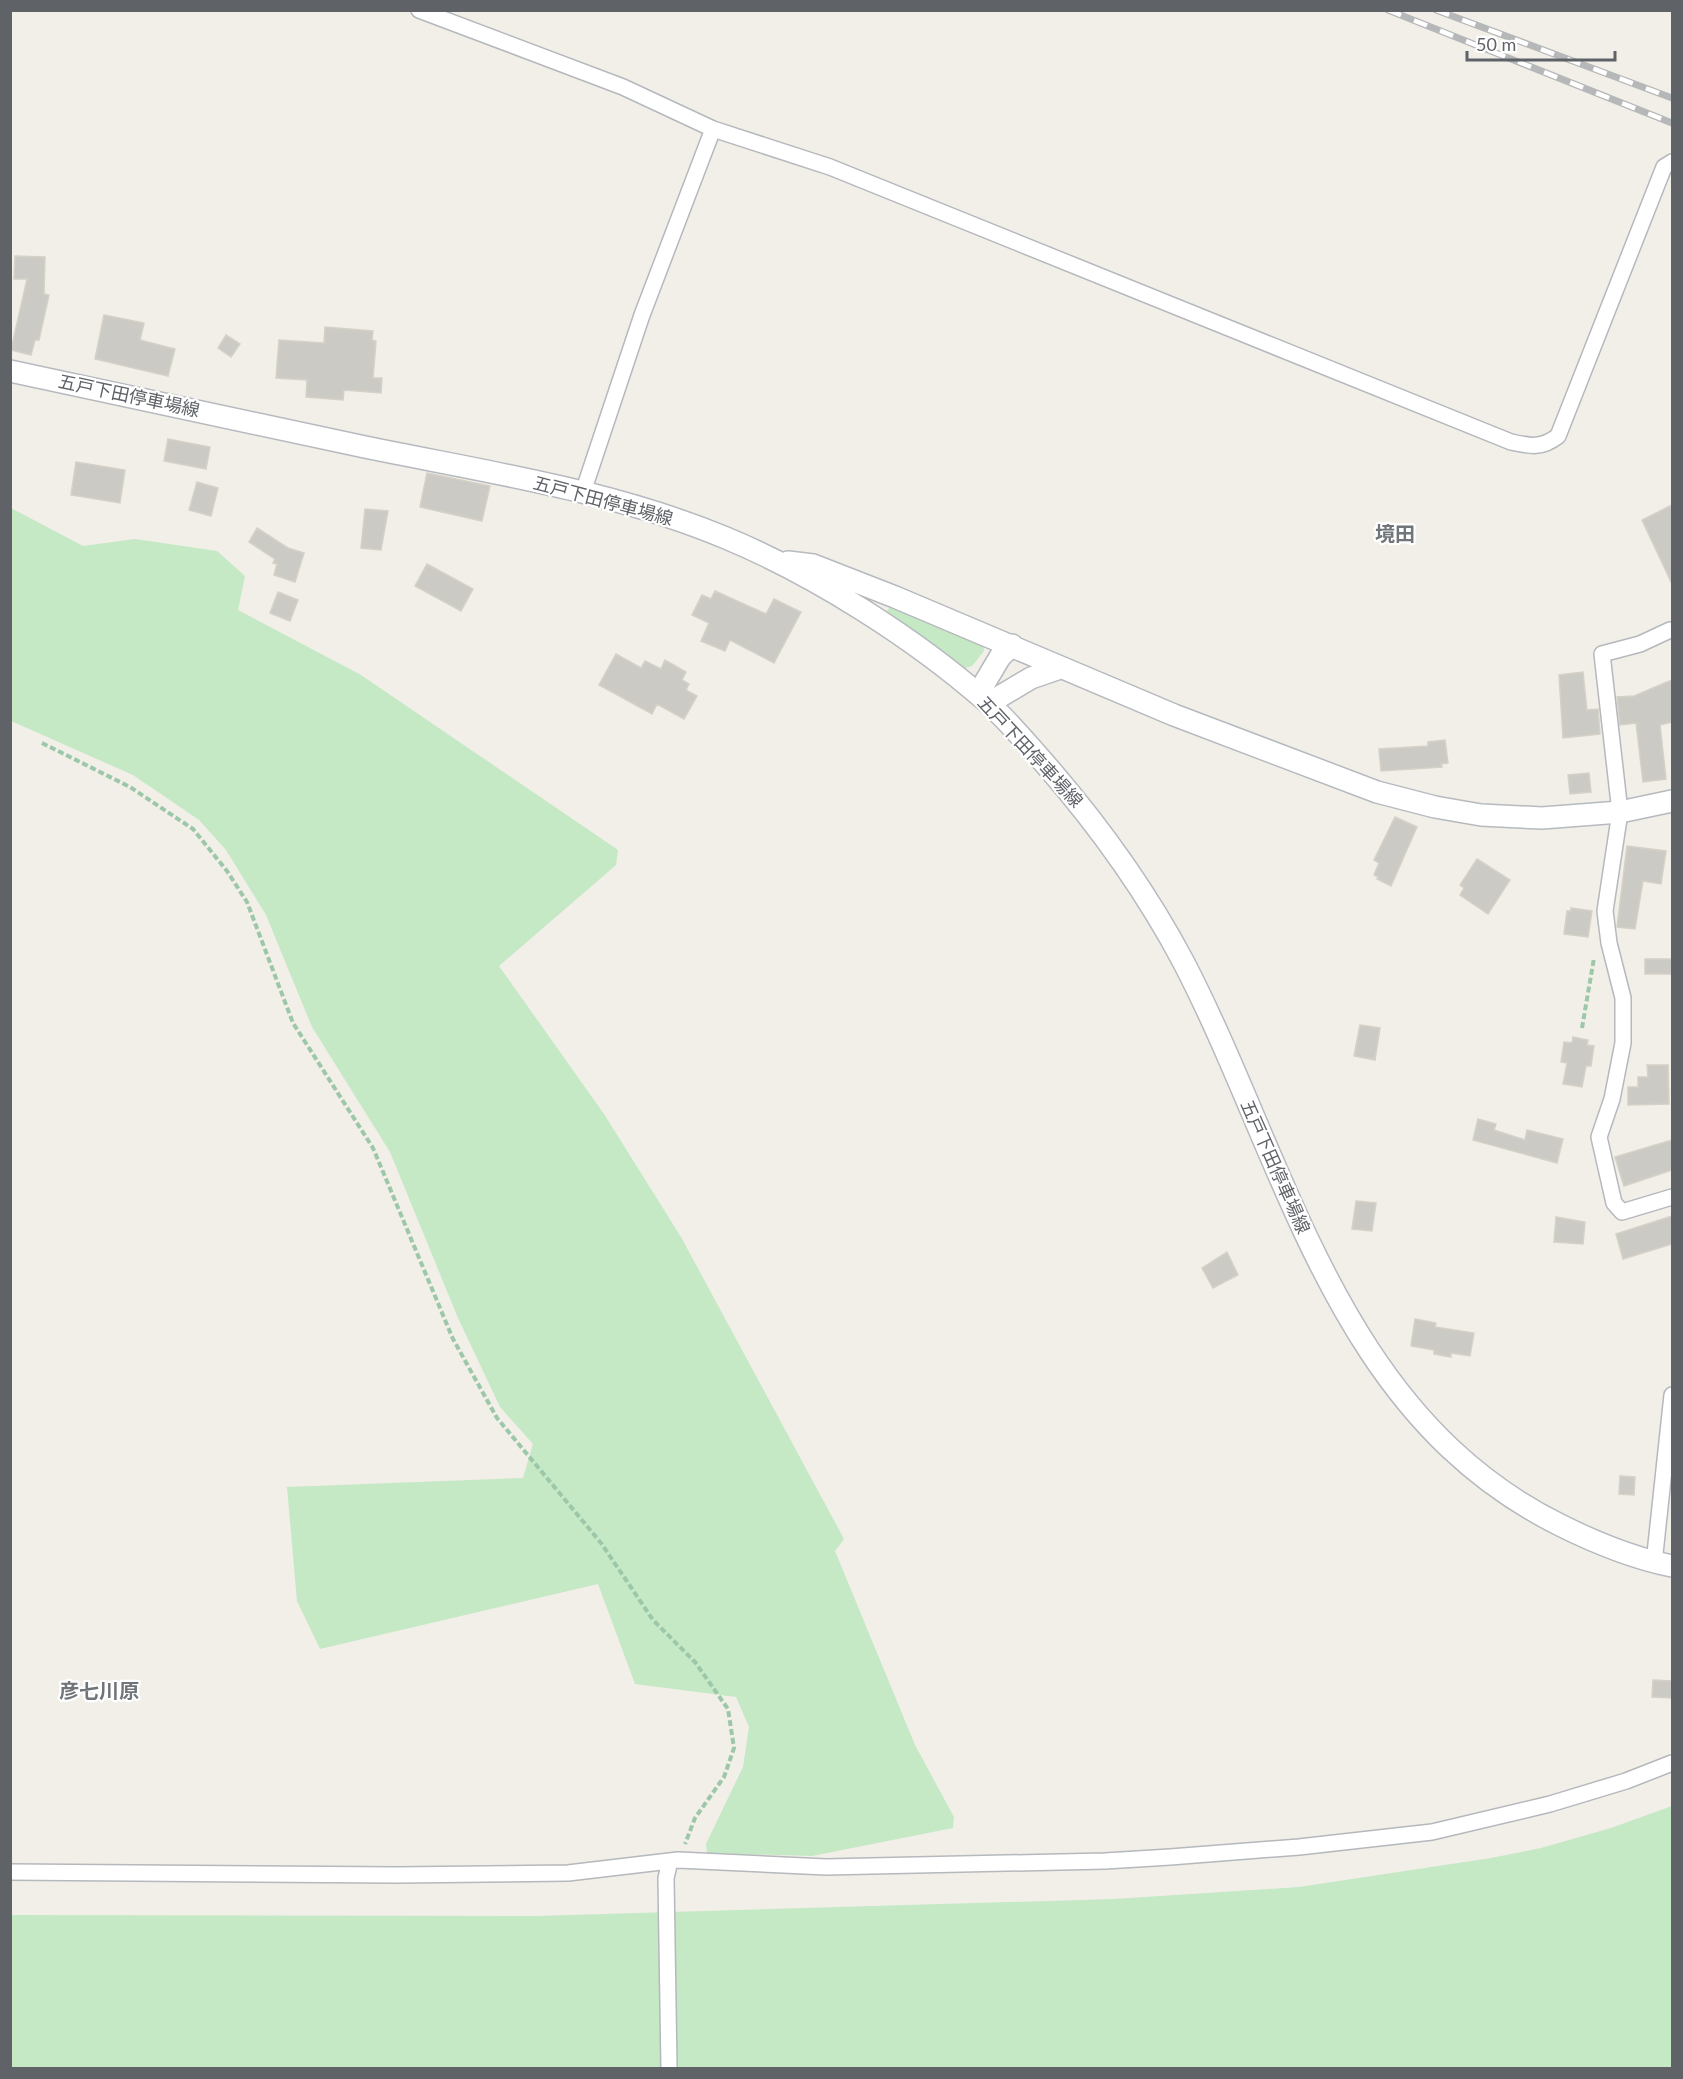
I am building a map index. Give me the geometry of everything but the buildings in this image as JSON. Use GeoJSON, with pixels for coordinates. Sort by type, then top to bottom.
{"type":"FeatureCollection","features":[{"type":"Feature","properties":{"kind":"main road","name":"五戸下田停車場線"},"geometry":{"type":"LineString","coordinates":[[10,371],[583,492],[643,509],[727,538],[807,578],[888,627],[984,699],[1089,815],[1136,880],[1184,964],[1313,1253],[1341,1307],[1395,1389],[1434,1434],[1480,1475],[1532,1511],[1595,1542],[1663,1565]]}},
{"type":"Feature","properties":{"kind":"main road"},"geometry":{"type":"LineString","coordinates":[[770,559],[813,565],[1012,645],[1059,668],[1174,715],[1367,788],[1435,807],[1481,814],[1542,818],[1620,812],[1672,801]]}},
{"type":"Feature","properties":{"kind":"main road"},"geometry":{"type":"LineString","coordinates":[[984,699],[1000,657],[1012,645]]}},
{"type":"Feature","properties":{"kind":"main road"},"geometry":{"type":"LineString","coordinates":[[984,699],[1059,668]]}},
{"type":"Feature","properties":{"kind":"street"},"geometry":{"type":"LineString","coordinates":[[419,10],[623,87],[713,129],[830,167],[1510,442],[1536,448],[1548,444],[1558,436],[1664,167],[1672,162]]}},
{"type":"Feature","properties":{"kind":"street"},"geometry":{"type":"LineString","coordinates":[[583,492],[642,315],[713,129]]}},
{"type":"Feature","properties":{"kind":"street"},"geometry":{"type":"LineString","coordinates":[[1670,630],[1640,644],[1602,654],[1620,812],[1605,911],[1609,944],[1623,998],[1623,1043],[1612,1099],[1599,1137],[1614,1203],[1622,1212],[1672,1197]]}},
{"type":"Feature","properties":{"kind":"street"},"geometry":{"type":"LineString","coordinates":[[1663,1565],[1672,1395]]}},
{"type":"Feature","properties":{"kind":"street"},"geometry":{"type":"LineString","coordinates":[[10,1872],[397,1875],[568,1873],[674,1861],[826,1867],[1105,1861],[1299,1847],[1432,1832],[1550,1804],[1626,1781],[1672,1763]]}},
{"type":"Feature","properties":{"kind":"street"},"geometry":{"type":"LineString","coordinates":[[669,2068],[666,1878],[674,1861]]}},
{"type":"Feature","properties":{"kind":"path"},"geometry":{"type":"LineString","coordinates":[[42,743],[130,787],[194,829],[227,871],[247,902],[293,1023],[374,1148],[453,1339],[497,1418],[601,1543],[653,1620],[695,1662],[728,1709],[734,1748],[724,1777],[695,1818],[674,1861]]}},
{"type":"Feature","properties":{"kind":"path"},"geometry":{"type":"LineString","coordinates":[[1582,1028],[1595,951]]}},
{"type":"Feature","properties":{"kind":"green space"},"geometry":{"type":"Polygon","coordinates":[[[11,508],[83,546],[135,539],[217,551],[245,576],[238,610],[361,675],[618,850],[616,865],[499,966],[604,1114],[681,1237],[844,1539],[835,1551],[915,1745],[954,1817],[953,1828],[812,1856],[707,1853],[706,1844],[743,1767],[749,1727],[736,1697],[635,1684],[598,1584],[320,1649],[297,1601],[287,1487],[523,1478],[533,1444],[500,1407],[458,1318],[390,1152],[312,1027],[266,915],[226,850],[199,820],[133,775],[11,721],[11,508]]]}},
{"type":"Feature","properties":{"kind":"green space"},"geometry":{"type":"Polygon","coordinates":[[[892,604],[983,642],[984,651],[972,666],[963,669],[887,611],[892,604]]]}},
{"type":"Feature","properties":{"kind":"green space"},"geometry":{"type":"Polygon","coordinates":[[[1672,1806],[1672,2068],[11,2068],[11,1915],[537,1916],[1114,1899],[1299,1887],[1491,1858],[1541,1848],[1611,1828],[1672,1806]]]}},
{"type":"Feature","properties":{"kind":"railway"},"geometry":{"type":"LineString","coordinates":[[1388,10],[1672,123]]}},
{"type":"Feature","properties":{"kind":"railway"},"geometry":{"type":"LineString","coordinates":[[1436,10],[1672,98]]}},
{"type":"Feature","properties":{"kind":"district","name":"境田"},"geometry":{"type":"Point","coordinates":[1395,534]}},
{"type":"Feature","properties":{"kind":"district","name":"彦七川原"},"geometry":{"type":"Point","coordinates":[99,1691]}}]}
